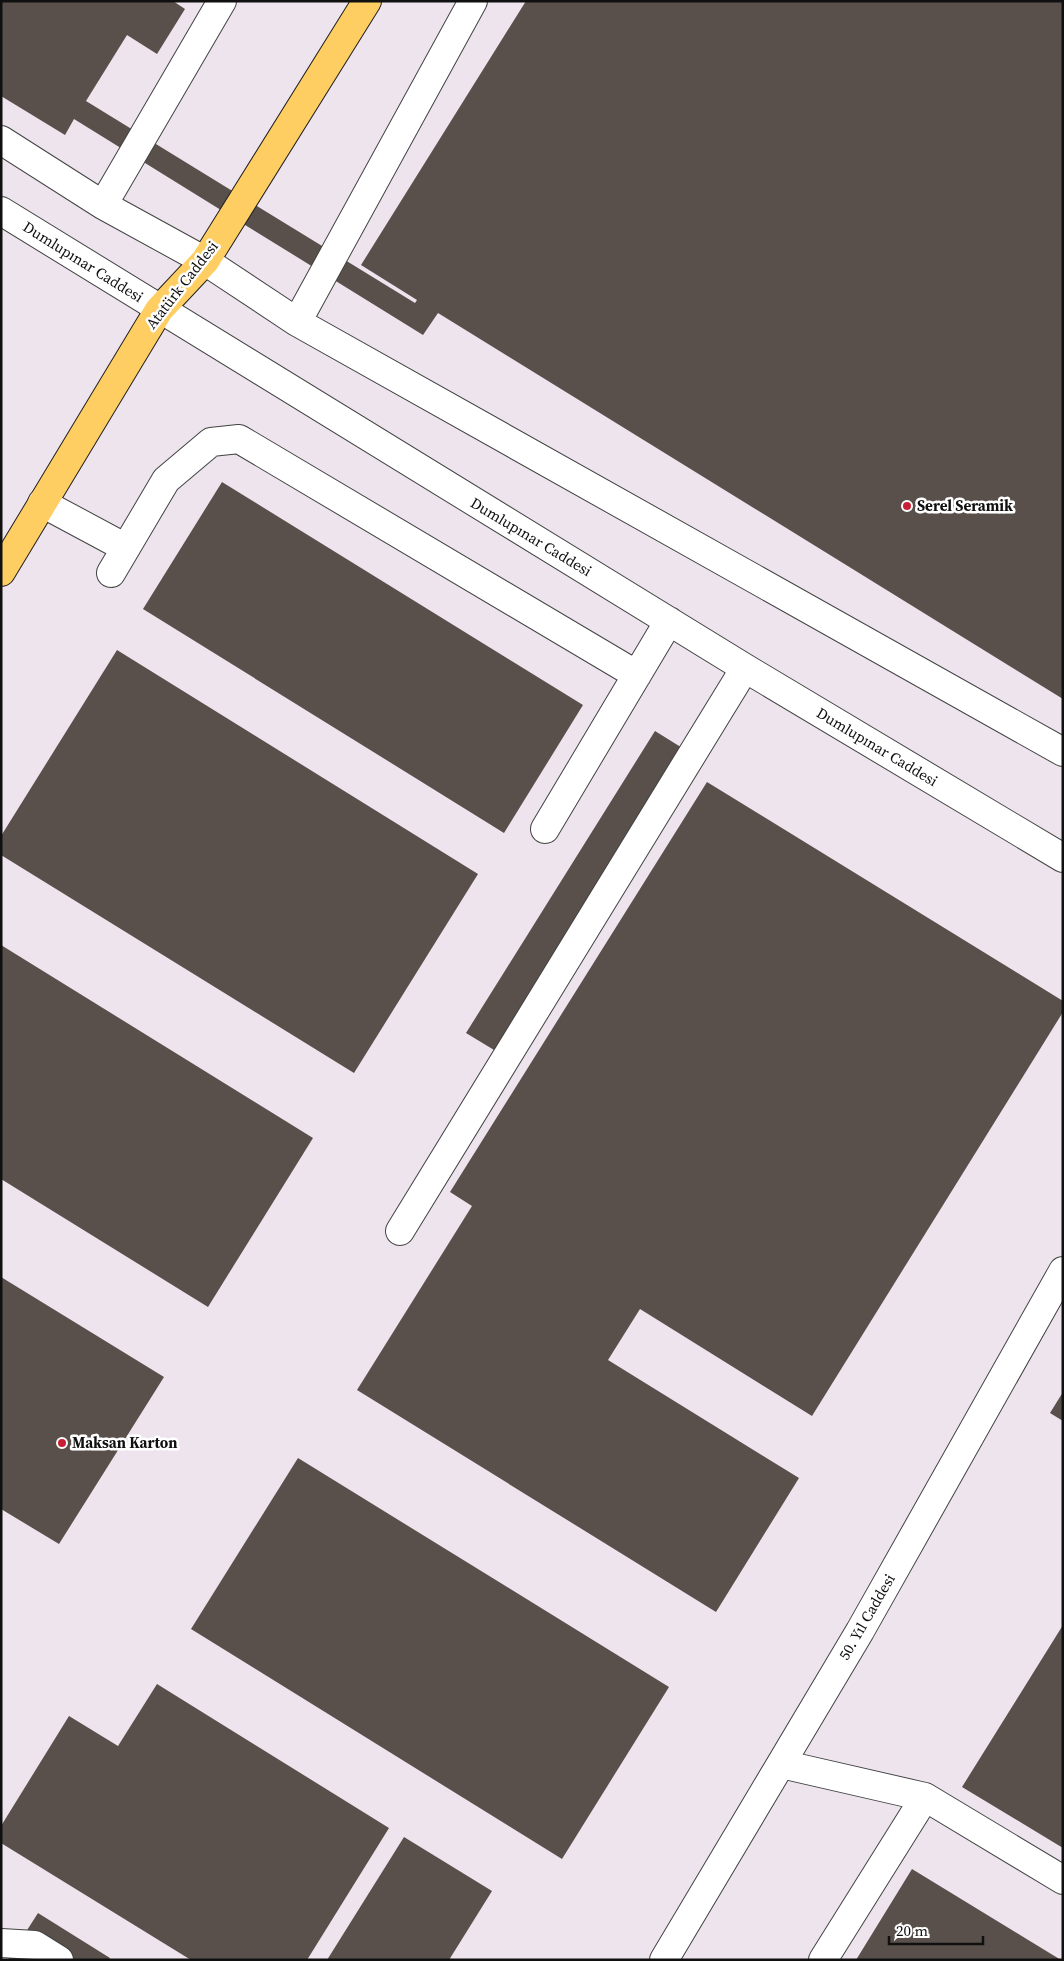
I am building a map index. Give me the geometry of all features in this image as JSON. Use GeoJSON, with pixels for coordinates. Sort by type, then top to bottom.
{"type":"FeatureCollection","features":[{"type":"Feature","properties":{"kind":"main road","name":"Atatürk Caddesi"},"geometry":{"type":"LineString","coordinates":[[1,572],[160,310],[205,261],[367,1]]}},
{"type":"Feature","properties":{"kind":"street"},"geometry":{"type":"LineString","coordinates":[[103,205],[222,1]]}},
{"type":"Feature","properties":{"kind":"street"},"geometry":{"type":"LineString","coordinates":[[297,322],[473,1]]}},
{"type":"Feature","properties":{"kind":"street"},"geometry":{"type":"LineString","coordinates":[[1,140],[103,205],[205,261],[297,322],[1063,752]]}},
{"type":"Feature","properties":{"kind":"street","name":"Dumlupınar Caddesi"},"geometry":{"type":"LineString","coordinates":[[1,211],[745,668],[1063,858]]}},
{"type":"Feature","properties":{"kind":"street"},"geometry":{"type":"LineString","coordinates":[[111,573],[166,480],[211,442],[239,439],[637,675]]}},
{"type":"Feature","properties":{"kind":"street"},"geometry":{"type":"LineString","coordinates":[[42,503],[126,548]]}},
{"type":"Feature","properties":{"kind":"street"},"geometry":{"type":"LineString","coordinates":[[544,829],[670,621]]}},
{"type":"Feature","properties":{"kind":"street"},"geometry":{"type":"LineString","coordinates":[[400,1231],[745,668]]}},
{"type":"Feature","properties":{"kind":"street","name":"50. Yıl Caddesi"},"geometry":{"type":"LineString","coordinates":[[664,1960],[860,1631],[1063,1271]]}},
{"type":"Feature","properties":{"kind":"street"},"geometry":{"type":"LineString","coordinates":[[781,1764],[925,1797],[1063,1880]]}},
{"type":"Feature","properties":{"kind":"street"},"geometry":{"type":"LineString","coordinates":[[823,1960],[925,1797]]}},
{"type":"Feature","properties":{"kind":"street"},"geometry":{"type":"LineString","coordinates":[[1,1942],[35,1945],[59,1960]]}},
{"type":"Feature","properties":{"kind":"shaded area"},"geometry":{"type":"Polygon","coordinates":[[[1,1],[1063,1],[1063,1960],[1,1960],[1,1]]]}},
{"type":"Feature","properties":{"kind":"building","name":"Serel Seramik"},"geometry":{"type":"Polygon","coordinates":[[[1,1],[173,1],[185,9],[157,54],[127,35],[86,101],[415,303],[417,300],[361,265],[526,1],[1063,1],[1063,699],[438,313],[423,335],[74,119],[65,135],[1,96],[1,1]]]}},
{"type":"Feature","properties":{"kind":"building"},"geometry":{"type":"Polygon","coordinates":[[[222,482],[583,705],[504,833],[143,609],[222,482]]]}},
{"type":"Feature","properties":{"kind":"building"},"geometry":{"type":"Polygon","coordinates":[[[117,650],[478,874],[354,1073],[1,855],[1,836],[117,650]]]}},
{"type":"Feature","properties":{"kind":"building"},"geometry":{"type":"Polygon","coordinates":[[[655,731],[692,754],[504,1056],[466,1033],[655,731]]]}},
{"type":"Feature","properties":{"kind":"building"},"geometry":{"type":"Polygon","coordinates":[[[707,782],[1063,1001],[1063,1012],[812,1416],[640,1309],[608,1360],[799,1478],[716,1612],[357,1390],[472,1206],[450,1192],[707,782]]]}},
{"type":"Feature","properties":{"kind":"building"},"geometry":{"type":"Polygon","coordinates":[[[1,945],[313,1138],[208,1307],[1,1179],[1,945]]]}},
{"type":"Feature","properties":{"kind":"building","name":"Maksan Karton"},"geometry":{"type":"Polygon","coordinates":[[[1,1277],[164,1377],[59,1544],[1,1509],[1,1277]]]}},
{"type":"Feature","properties":{"kind":"building"},"geometry":{"type":"Polygon","coordinates":[[[1063,1392],[1063,1421],[1050,1413],[1063,1392]]]}},
{"type":"Feature","properties":{"kind":"building"},"geometry":{"type":"Polygon","coordinates":[[[298,1458],[669,1687],[562,1859],[191,1629],[298,1458]]]}},
{"type":"Feature","properties":{"kind":"building"},"geometry":{"type":"Polygon","coordinates":[[[1063,1625],[1063,1848],[962,1787],[1063,1625]]]}},
{"type":"Feature","properties":{"kind":"building"},"geometry":{"type":"Polygon","coordinates":[[[157,1684],[389,1828],[307,1960],[191,1960],[1,1843],[1,1826],[69,1716],[118,1746],[157,1684]]]}},
{"type":"Feature","properties":{"kind":"building"},"geometry":{"type":"Polygon","coordinates":[[[404,1837],[492,1891],[449,1960],[327,1960],[404,1837]]]}},
{"type":"Feature","properties":{"kind":"building"},"geometry":{"type":"Polygon","coordinates":[[[912,1869],[1061,1960],[856,1960],[912,1869]]]}},
{"type":"Feature","properties":{"kind":"building"},"geometry":{"type":"Polygon","coordinates":[[[38,1913],[110,1958],[109,1960],[8,1960],[38,1913]]]}},
{"type":"Feature","properties":{"kind":"place","name":"Serel Seramik"},"geometry":{"type":"Point","coordinates":[907,506]}},
{"type":"Feature","properties":{"kind":"place","name":"Maksan Karton"},"geometry":{"type":"Point","coordinates":[62,1443]}}]}
